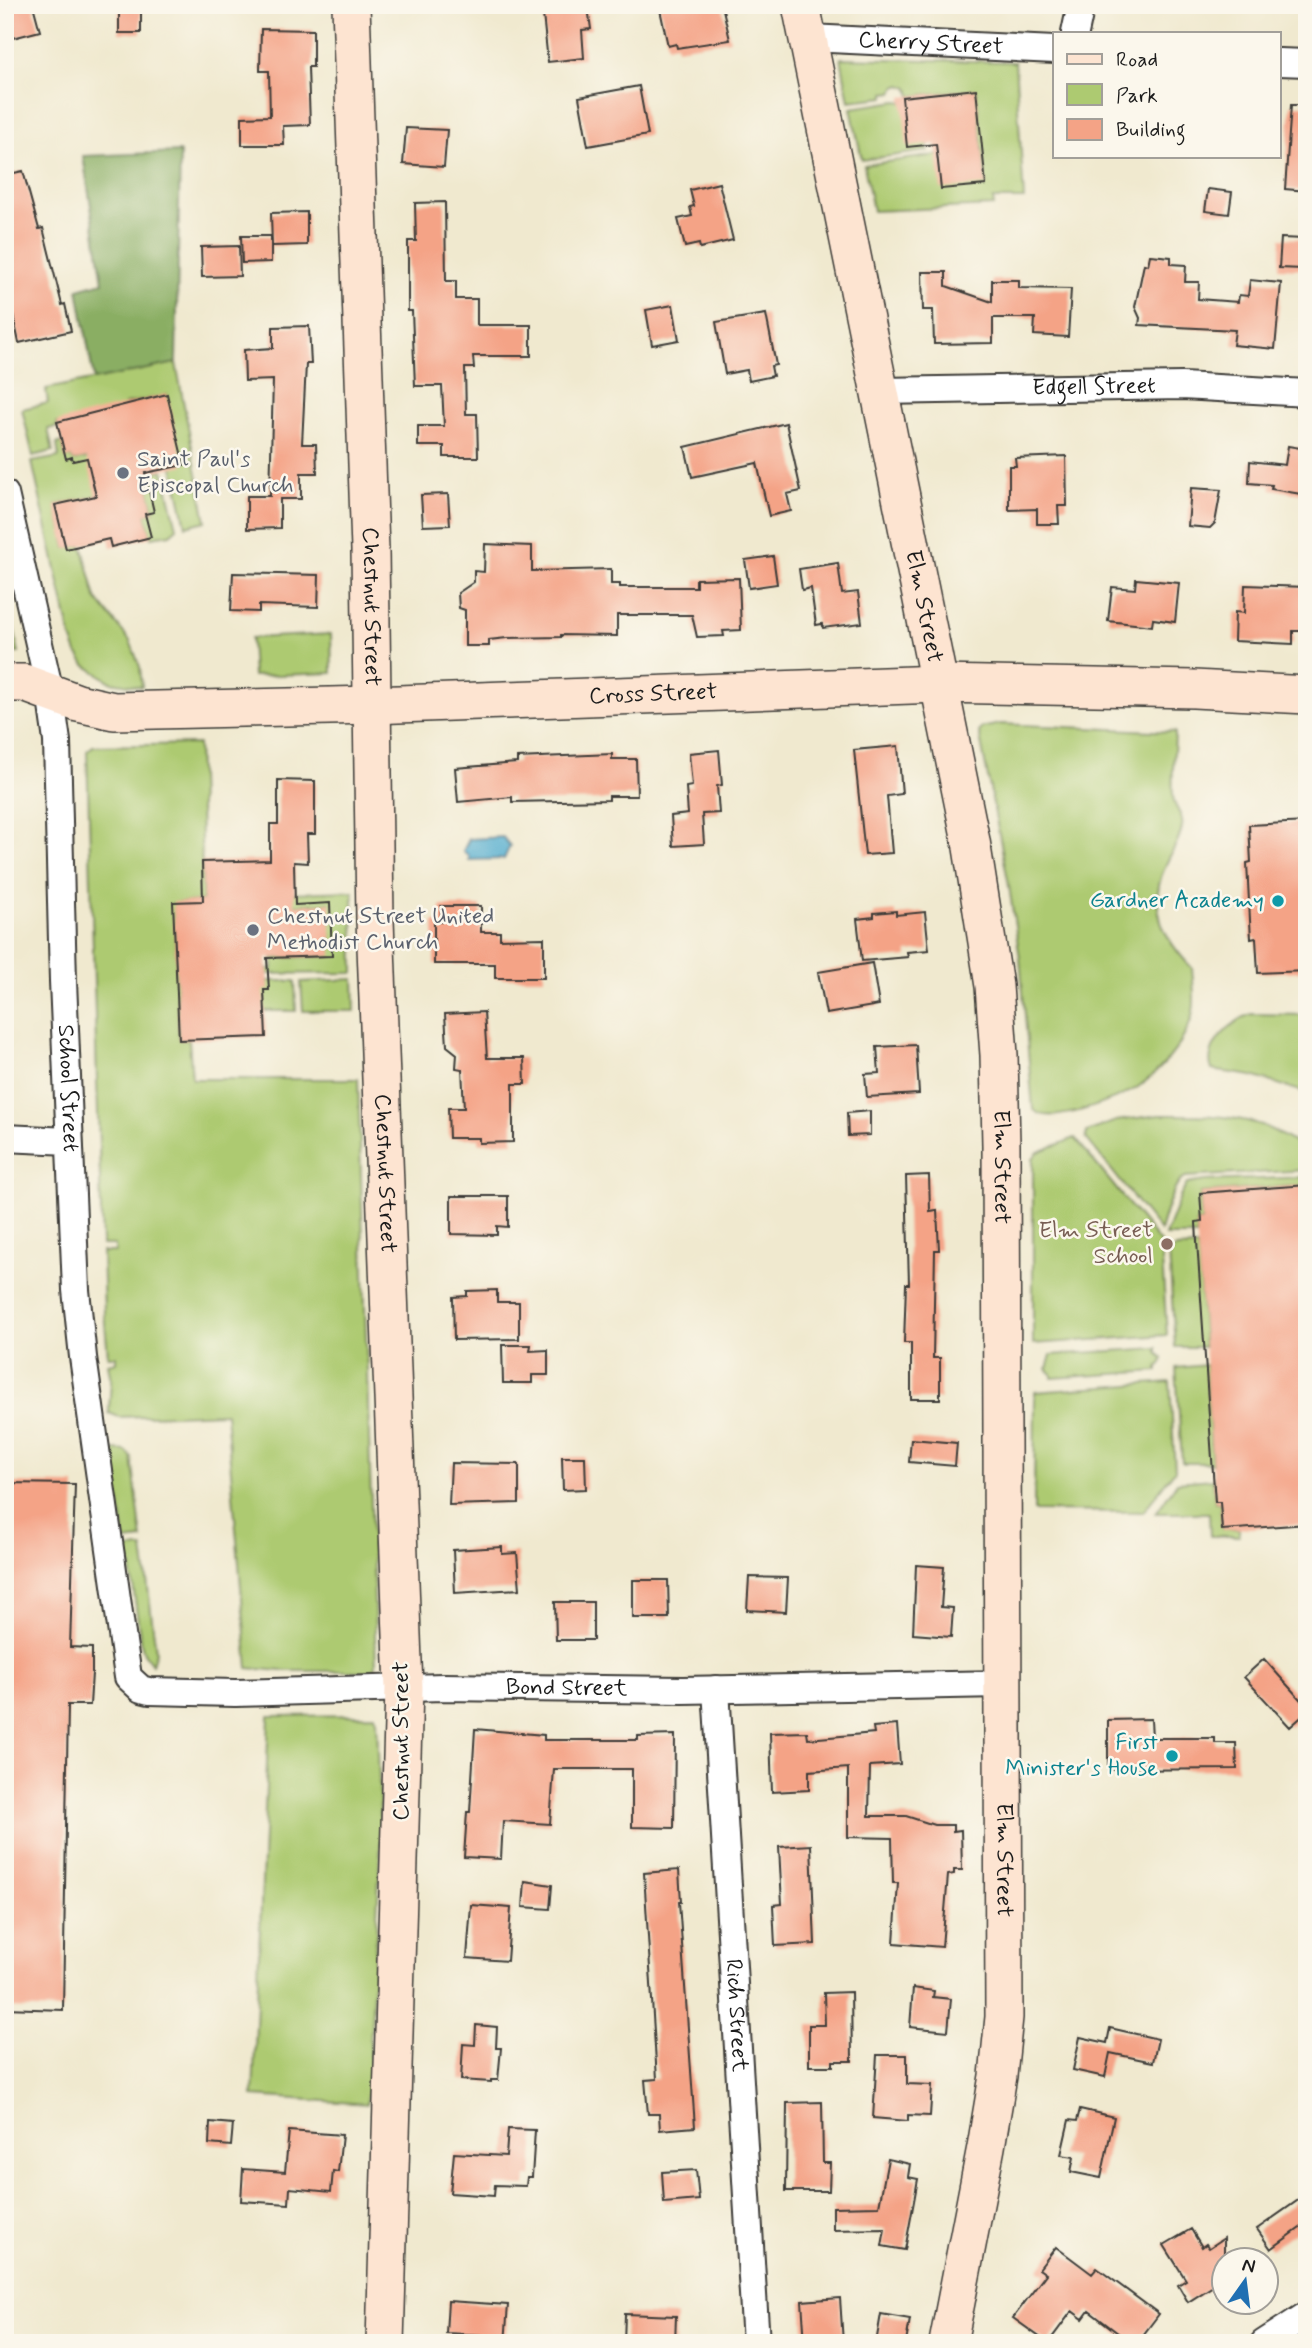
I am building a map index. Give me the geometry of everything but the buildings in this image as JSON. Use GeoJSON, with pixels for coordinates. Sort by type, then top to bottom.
{"type":"FeatureCollection","features":[{"type":"Feature","properties":{"kind":"street","name":"Chestnut Street"},"geometry":{"type":"LineString","coordinates":[[351,5],[370,550],[376,933],[404,1688],[385,2343]]}},
{"type":"Feature","properties":{"kind":"street"},"geometry":{"type":"LineString","coordinates":[[1075,32],[1081,5]]}},
{"type":"Feature","properties":{"kind":"street","name":"Cherry Street"},"geometry":{"type":"LineString","coordinates":[[805,22],[1053,50]]}},
{"type":"Feature","properties":{"kind":"street","name":"Elm Street"},"geometry":{"type":"LineString","coordinates":[[805,22],[983,901],[998,1028],[1001,1145],[1003,2040],[986,2147],[948,2343]]}},
{"type":"Feature","properties":{"kind":"street"},"geometry":{"type":"LineString","coordinates":[[1280,62],[1307,63]]}},
{"type":"Feature","properties":{"kind":"street","name":"Edgell Street"},"geometry":{"type":"LineString","coordinates":[[880,391],[1182,386],[1307,393]]}},
{"type":"Feature","properties":{"kind":"street","name":"School Street"},"geometry":{"type":"LineString","coordinates":[[5,494],[50,692],[57,741],[76,1290],[125,1669],[134,1684]]}},
{"type":"Feature","properties":{"kind":"street","name":"Cross Street"},"geometry":{"type":"LineString","coordinates":[[5,682],[21,683],[78,703],[114,711],[372,705],[939,684],[1194,689],[1307,695]]}},
{"type":"Feature","properties":{"kind":"street"},"geometry":{"type":"LineString","coordinates":[[5,1138],[69,1141]]}},
{"type":"Feature","properties":{"kind":"street","name":"Bond Street"},"geometry":{"type":"LineString","coordinates":[[134,1684],[149,1691],[234,1693],[404,1688],[716,1689],[1002,1684]]}},
{"type":"Feature","properties":{"kind":"street","name":"Rich Street"},"geometry":{"type":"LineString","coordinates":[[716,1689],[756,2343]]}},
{"type":"Feature","properties":{"kind":"street"},"geometry":{"type":"LineString","coordinates":[[1264,2343],[1307,2315]]}},
{"type":"Feature","properties":{"kind":"green space"},"geometry":{"type":"Polygon","coordinates":[[[841,58],[1015,62],[1024,199],[993,199],[994,206],[873,211],[864,165],[937,155],[986,185],[976,89],[911,96],[909,88],[901,85],[893,92],[885,93],[885,97],[849,101],[841,58]]]}},
{"type":"Feature","properties":{"kind":"green space"},"geometry":{"type":"Polygon","coordinates":[[[903,102],[928,145],[928,151],[862,160],[851,108],[903,102]]]}},
{"type":"Feature","properties":{"kind":"green space"},"geometry":{"type":"Polygon","coordinates":[[[180,152],[176,363],[94,380],[78,289],[103,282],[83,156],[180,152]]]}},
{"type":"Feature","properties":{"kind":"green space"},"geometry":{"type":"Polygon","coordinates":[[[176,363],[206,521],[186,526],[173,467],[167,395],[125,404],[136,451],[57,423],[58,427],[48,429],[53,451],[33,456],[22,409],[48,403],[46,389],[176,363]]]}},
{"type":"Feature","properties":{"kind":"green space"},"geometry":{"type":"Polygon","coordinates":[[[62,442],[66,458],[72,457],[73,461],[93,457],[100,495],[56,505],[66,548],[82,545],[96,598],[130,641],[140,667],[142,687],[111,682],[85,665],[71,637],[32,462],[59,457],[57,444],[62,442]]]}},
{"type":"Feature","properties":{"kind":"green space"},"geometry":{"type":"Polygon","coordinates":[[[163,470],[177,528],[170,534],[151,537],[145,514],[154,511],[147,483],[137,476],[163,470]]]}},
{"type":"Feature","properties":{"kind":"green space"},"geometry":{"type":"Polygon","coordinates":[[[5,588],[19,653],[5,653],[5,588]]]}},
{"type":"Feature","properties":{"kind":"green space"},"geometry":{"type":"Polygon","coordinates":[[[331,634],[332,673],[253,676],[251,638],[331,634]]]}},
{"type":"Feature","properties":{"kind":"green space"},"geometry":{"type":"Polygon","coordinates":[[[1001,724],[1175,732],[1173,795],[1182,823],[1160,882],[1158,909],[1166,934],[1192,968],[1194,1003],[1191,1018],[1175,1051],[1145,1082],[1116,1098],[1068,1114],[1041,1114],[1033,1109],[1020,958],[1008,880],[979,732],[981,728],[1001,724]]]}},
{"type":"Feature","properties":{"kind":"green space"},"geometry":{"type":"Polygon","coordinates":[[[198,744],[203,901],[174,903],[179,1040],[189,1040],[192,1079],[358,1079],[376,1666],[373,1671],[282,1671],[248,1668],[226,1413],[119,1417],[109,1413],[111,1381],[108,1364],[116,1362],[116,1356],[108,1356],[102,1252],[115,1252],[115,1245],[102,1245],[87,751],[93,746],[198,744]]]}},
{"type":"Feature","properties":{"kind":"green space"},"geometry":{"type":"Polygon","coordinates":[[[353,891],[354,973],[259,974],[259,969],[273,969],[273,958],[331,956],[329,903],[295,905],[255,894],[353,891]]]}},
{"type":"Feature","properties":{"kind":"green space"},"geometry":{"type":"Polygon","coordinates":[[[354,979],[355,1011],[303,1011],[301,982],[354,979]]]}},
{"type":"Feature","properties":{"kind":"green space"},"geometry":{"type":"Polygon","coordinates":[[[250,981],[295,981],[296,1011],[265,1011],[250,981]]]}},
{"type":"Feature","properties":{"kind":"green space"},"geometry":{"type":"Polygon","coordinates":[[[1252,1014],[1307,1015],[1307,1093],[1252,1076],[1212,1070],[1210,1061],[1215,1044],[1228,1028],[1252,1014]]]}},
{"type":"Feature","properties":{"kind":"green space"},"geometry":{"type":"Polygon","coordinates":[[[1159,1115],[1222,1117],[1258,1124],[1307,1151],[1307,1170],[1185,1177],[1172,1194],[1160,1231],[1086,1138],[1087,1132],[1116,1121],[1159,1115]]]}},
{"type":"Feature","properties":{"kind":"green space"},"geometry":{"type":"Polygon","coordinates":[[[1075,1138],[1161,1244],[1167,1335],[1033,1344],[1033,1158],[1038,1152],[1075,1138]]]}},
{"type":"Feature","properties":{"kind":"green space"},"geometry":{"type":"Polygon","coordinates":[[[1307,1177],[1307,1185],[1200,1193],[1202,1221],[1196,1222],[1197,1236],[1165,1236],[1187,1184],[1307,1177]]]}},
{"type":"Feature","properties":{"kind":"green space"},"geometry":{"type":"Polygon","coordinates":[[[1198,1247],[1204,1347],[1175,1347],[1169,1252],[1176,1248],[1198,1247]]]}},
{"type":"Feature","properties":{"kind":"green space"},"geometry":{"type":"Polygon","coordinates":[[[1157,1348],[1157,1353],[1163,1358],[1158,1371],[1052,1378],[1047,1369],[1051,1355],[1157,1348]]]}},
{"type":"Feature","properties":{"kind":"green space"},"geometry":{"type":"Polygon","coordinates":[[[1206,1365],[1212,1463],[1184,1463],[1176,1368],[1206,1365]]]}},
{"type":"Feature","properties":{"kind":"green space"},"geometry":{"type":"Polygon","coordinates":[[[1170,1382],[1175,1470],[1143,1512],[1034,1511],[1035,1392],[1170,1382]]]}},
{"type":"Feature","properties":{"kind":"green space"},"geometry":{"type":"Polygon","coordinates":[[[112,1450],[126,1451],[132,1458],[142,1539],[125,1541],[112,1450]]]}},
{"type":"Feature","properties":{"kind":"green space"},"geometry":{"type":"Polygon","coordinates":[[[1213,1479],[1215,1502],[1220,1502],[1222,1529],[1239,1529],[1239,1536],[1210,1536],[1209,1513],[1156,1513],[1177,1482],[1213,1479]]]}},
{"type":"Feature","properties":{"kind":"green space"},"geometry":{"type":"Polygon","coordinates":[[[143,1548],[156,1651],[152,1664],[141,1643],[128,1549],[143,1548]]]}},
{"type":"Feature","properties":{"kind":"green space"},"geometry":{"type":"Polygon","coordinates":[[[375,1715],[381,1840],[367,2104],[253,2096],[269,1716],[375,1715]]]}},
{"type":"Feature","properties":{"kind":"water"},"geometry":{"type":"Polygon","coordinates":[[[503,837],[510,846],[504,859],[469,860],[469,856],[463,851],[469,839],[503,837]]]}},
{"type":"Feature","properties":{"kind":"place","name":"Saint Paul's Episcopal Church"},"geometry":{"type":"Point","coordinates":[123,473]}},
{"type":"Feature","properties":{"kind":"place","name":"Gardner Academy"},"geometry":{"type":"Point","coordinates":[1278,901]}},
{"type":"Feature","properties":{"kind":"place","name":"Chestnut Street United Methodist Church"},"geometry":{"type":"Point","coordinates":[253,930]}},
{"type":"Feature","properties":{"kind":"place","name":"Elm Street School"},"geometry":{"type":"Point","coordinates":[1167,1244]}},
{"type":"Feature","properties":{"kind":"place","name":"First Minister's House"},"geometry":{"type":"Point","coordinates":[1172,1756]}}]}
